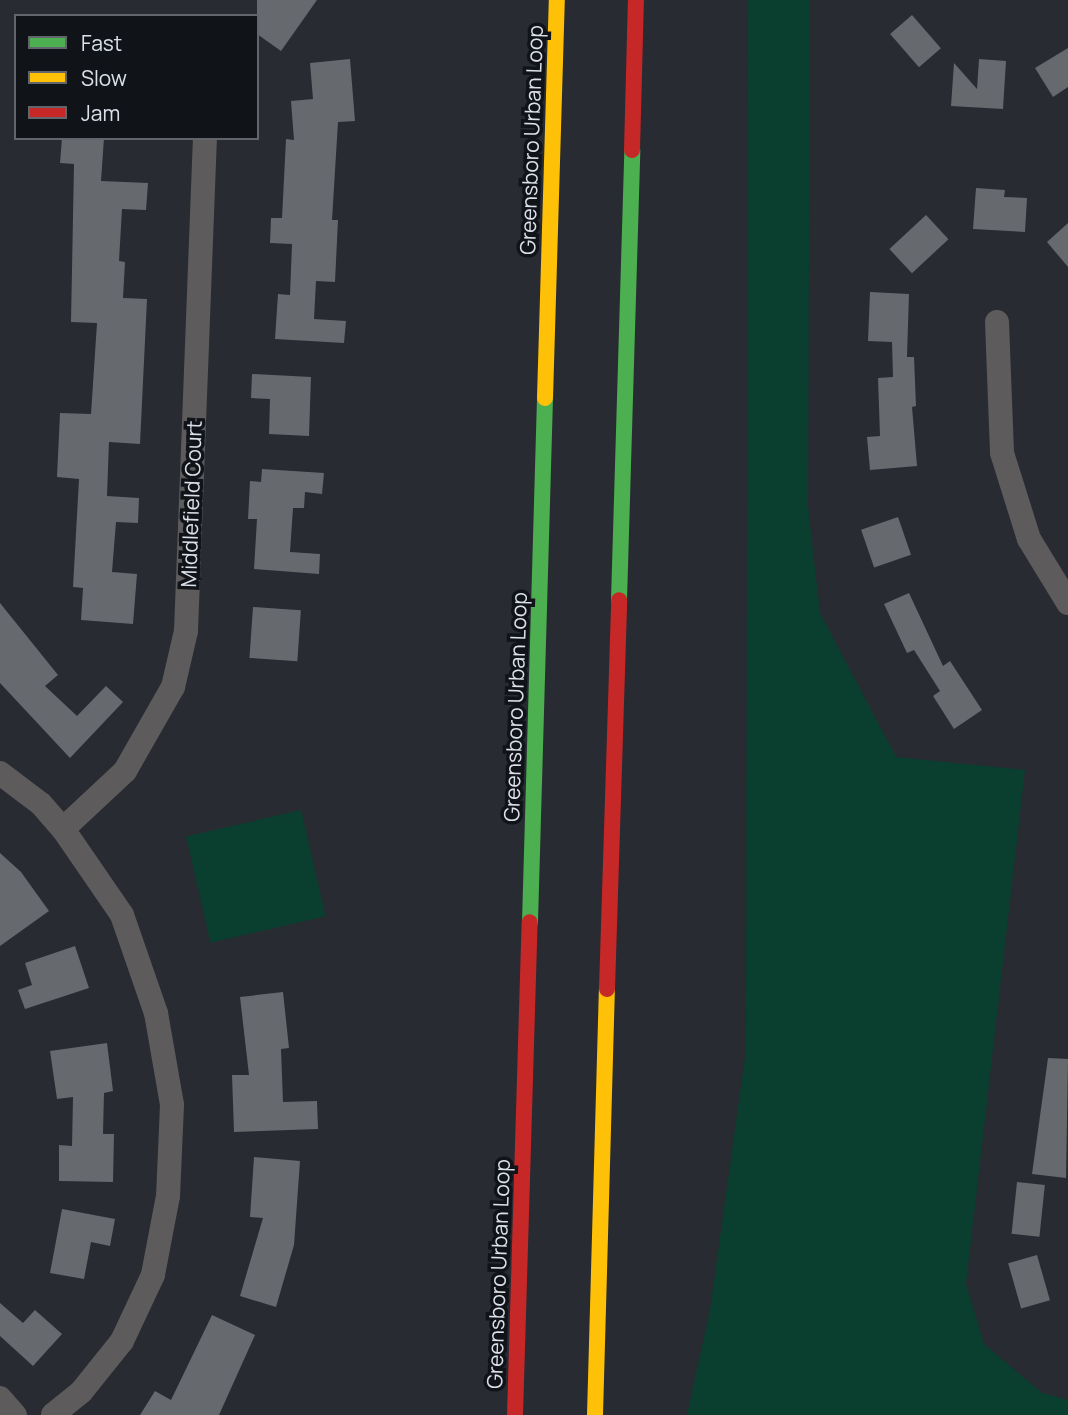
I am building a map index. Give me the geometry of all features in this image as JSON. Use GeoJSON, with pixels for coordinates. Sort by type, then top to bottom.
{"type":"FeatureCollection","features":[{"type":"Feature","properties":{"kind":"highway","name":"Greensboro Urban Loop"},"geometry":{"type":"LineString","coordinates":[[515,1415],[556,0]]}},
{"type":"Feature","properties":{"kind":"highway"},"geometry":{"type":"LineString","coordinates":[[595,1415],[636,0]]}},
{"type":"Feature","properties":{"kind":"street","name":"Middlefield Court"},"geometry":{"type":"LineString","coordinates":[[63,829],[124,771],[173,687],[186,631],[205,140]]}},
{"type":"Feature","properties":{"kind":"street"},"geometry":{"type":"LineString","coordinates":[[998,322],[1002,453],[1028,539],[1068,603]]}},
{"type":"Feature","properties":{"kind":"street"},"geometry":{"type":"LineString","coordinates":[[0,773],[41,804],[63,829],[122,915],[156,1013],[172,1105],[168,1196],[153,1275],[122,1341],[81,1392],[52,1415]]}},
{"type":"Feature","properties":{"kind":"street"},"geometry":{"type":"LineString","coordinates":[[0,1398],[15,1415]]}},
{"type":"Feature","properties":{"kind":"green space"},"geometry":{"type":"Polygon","coordinates":[[[748,0],[810,0],[808,507],[820,613],[896,757],[1025,770],[966,1284],[984,1344],[1042,1393],[1068,1400],[1068,1415],[687,1415],[710,1310],[746,1050],[748,0]]]}},
{"type":"Feature","properties":{"kind":"green space"},"geometry":{"type":"Polygon","coordinates":[[[301,810],[326,916],[211,943],[186,837],[301,810]]]}},
{"type":"Feature","properties":{"kind":"building"},"geometry":{"type":"Polygon","coordinates":[[[257,0],[317,0],[281,51],[259,35],[257,0]]]}},
{"type":"Feature","properties":{"kind":"building"},"geometry":{"type":"Polygon","coordinates":[[[912,15],[941,48],[919,67],[890,34],[912,15]]]}},
{"type":"Feature","properties":{"kind":"building"},"geometry":{"type":"Polygon","coordinates":[[[1068,48],[1068,87],[1053,97],[1035,68],[1068,48]]]}},
{"type":"Feature","properties":{"kind":"building"},"geometry":{"type":"Polygon","coordinates":[[[350,59],[355,121],[338,122],[332,220],[338,220],[335,282],[316,281],[314,319],[346,321],[344,343],[275,339],[278,294],[290,295],[292,244],[270,243],[271,218],[282,218],[286,139],[294,140],[291,101],[313,99],[310,63],[350,59]]]}},
{"type":"Feature","properties":{"kind":"building"},"geometry":{"type":"Polygon","coordinates":[[[979,59],[1006,61],[1003,109],[951,106],[954,63],[977,89],[979,59]]]}},
{"type":"Feature","properties":{"kind":"building"},"geometry":{"type":"Polygon","coordinates":[[[62,140],[104,140],[101,181],[148,183],[146,210],[122,209],[119,261],[125,262],[123,298],[147,299],[140,444],[109,442],[107,496],[139,498],[138,523],[116,522],[112,572],[137,574],[133,624],[81,620],[83,588],[73,587],[79,479],[57,477],[60,413],[91,414],[97,323],[71,322],[74,164],[60,163],[62,140]]]}},
{"type":"Feature","properties":{"kind":"building"},"geometry":{"type":"Polygon","coordinates":[[[976,188],[1005,190],[1004,197],[1027,198],[1025,232],[973,229],[976,188]]]}},
{"type":"Feature","properties":{"kind":"building"},"geometry":{"type":"Polygon","coordinates":[[[926,215],[949,239],[912,273],[889,249],[926,215]]]}},
{"type":"Feature","properties":{"kind":"building"},"geometry":{"type":"Polygon","coordinates":[[[1068,223],[1068,267],[1047,242],[1068,223]]]}},
{"type":"Feature","properties":{"kind":"building"},"geometry":{"type":"Polygon","coordinates":[[[870,292],[909,294],[907,357],[914,357],[916,406],[912,407],[917,466],[870,470],[867,437],[880,436],[878,378],[893,377],[892,342],[868,341],[870,292]]]}},
{"type":"Feature","properties":{"kind":"building"},"geometry":{"type":"Polygon","coordinates":[[[252,374],[311,377],[309,436],[269,434],[270,399],[251,398],[252,374]]]}},
{"type":"Feature","properties":{"kind":"building"},"geometry":{"type":"Polygon","coordinates":[[[262,469],[324,473],[322,494],[305,492],[304,508],[293,508],[290,552],[320,554],[319,574],[254,569],[257,519],[248,519],[250,481],[261,482],[262,469]]]}},
{"type":"Feature","properties":{"kind":"building"},"geometry":{"type":"Polygon","coordinates":[[[898,517],[911,555],[874,568],[861,530],[898,517]]]}},
{"type":"Feature","properties":{"kind":"building"},"geometry":{"type":"Polygon","coordinates":[[[909,593],[943,666],[950,661],[982,710],[954,729],[933,696],[940,691],[914,650],[907,653],[884,604],[909,593]]]}},
{"type":"Feature","properties":{"kind":"building"},"geometry":{"type":"Polygon","coordinates":[[[0,603],[58,675],[45,686],[77,716],[106,686],[123,702],[70,758],[0,683],[0,603]]]}},
{"type":"Feature","properties":{"kind":"building"},"geometry":{"type":"Polygon","coordinates":[[[253,607],[301,610],[297,661],[249,658],[253,607]]]}},
{"type":"Feature","properties":{"kind":"building"},"geometry":{"type":"Polygon","coordinates":[[[0,853],[21,872],[49,911],[0,946],[0,853]]]}},
{"type":"Feature","properties":{"kind":"building"},"geometry":{"type":"Polygon","coordinates":[[[75,946],[89,988],[25,1009],[18,990],[32,985],[25,963],[75,946]]]}},
{"type":"Feature","properties":{"kind":"building"},"geometry":{"type":"Polygon","coordinates":[[[283,992],[289,1048],[281,1049],[283,1102],[317,1101],[318,1129],[234,1132],[232,1075],[249,1075],[240,997],[283,992]]]}},
{"type":"Feature","properties":{"kind":"building"},"geometry":{"type":"Polygon","coordinates":[[[107,1043],[113,1091],[104,1093],[103,1134],[114,1134],[113,1182],[59,1181],[59,1145],[72,1146],[73,1097],[57,1099],[50,1051],[107,1043]]]}},
{"type":"Feature","properties":{"kind":"building"},"geometry":{"type":"Polygon","coordinates":[[[1048,1058],[1068,1059],[1066,1178],[1032,1174],[1048,1058]]]}},
{"type":"Feature","properties":{"kind":"building"},"geometry":{"type":"Polygon","coordinates":[[[254,1157],[300,1161],[294,1245],[276,1307],[240,1296],[263,1218],[250,1217],[254,1157]]]}},
{"type":"Feature","properties":{"kind":"building"},"geometry":{"type":"Polygon","coordinates":[[[1017,1182],[1045,1185],[1039,1237],[1012,1234],[1017,1182]]]}},
{"type":"Feature","properties":{"kind":"building"},"geometry":{"type":"Polygon","coordinates":[[[62,1209],[115,1219],[110,1246],[91,1242],[84,1279],[50,1273],[62,1209]]]}},
{"type":"Feature","properties":{"kind":"building"},"geometry":{"type":"Polygon","coordinates":[[[1037,1255],[1050,1300],[1021,1308],[1008,1263],[1037,1255]]]}},
{"type":"Feature","properties":{"kind":"building"},"geometry":{"type":"Polygon","coordinates":[[[0,1303],[23,1323],[35,1310],[62,1334],[33,1366],[0,1336],[0,1303]]]}},
{"type":"Feature","properties":{"kind":"building"},"geometry":{"type":"Polygon","coordinates":[[[212,1315],[255,1335],[219,1415],[140,1415],[155,1391],[171,1400],[212,1315]]]}},
{"type":"Feature","properties":{"kind":"traffic: fast"},"geometry":{"type":"LineString","coordinates":[[619,600],[632,150]]}},
{"type":"Feature","properties":{"kind":"traffic: fast"},"geometry":{"type":"LineString","coordinates":[[530,922],[545,398]]}},
{"type":"Feature","properties":{"kind":"traffic: slow"},"geometry":{"type":"LineString","coordinates":[[545,398],[557,0]]}},
{"type":"Feature","properties":{"kind":"traffic: slow"},"geometry":{"type":"LineString","coordinates":[[595,1415],[607,989]]}},
{"type":"Feature","properties":{"kind":"traffic: jam"},"geometry":{"type":"LineString","coordinates":[[632,150],[636,0]]}},
{"type":"Feature","properties":{"kind":"traffic: jam"},"geometry":{"type":"LineString","coordinates":[[607,989],[619,600]]}},
{"type":"Feature","properties":{"kind":"traffic: jam"},"geometry":{"type":"LineString","coordinates":[[515,1415],[530,922]]}}]}
